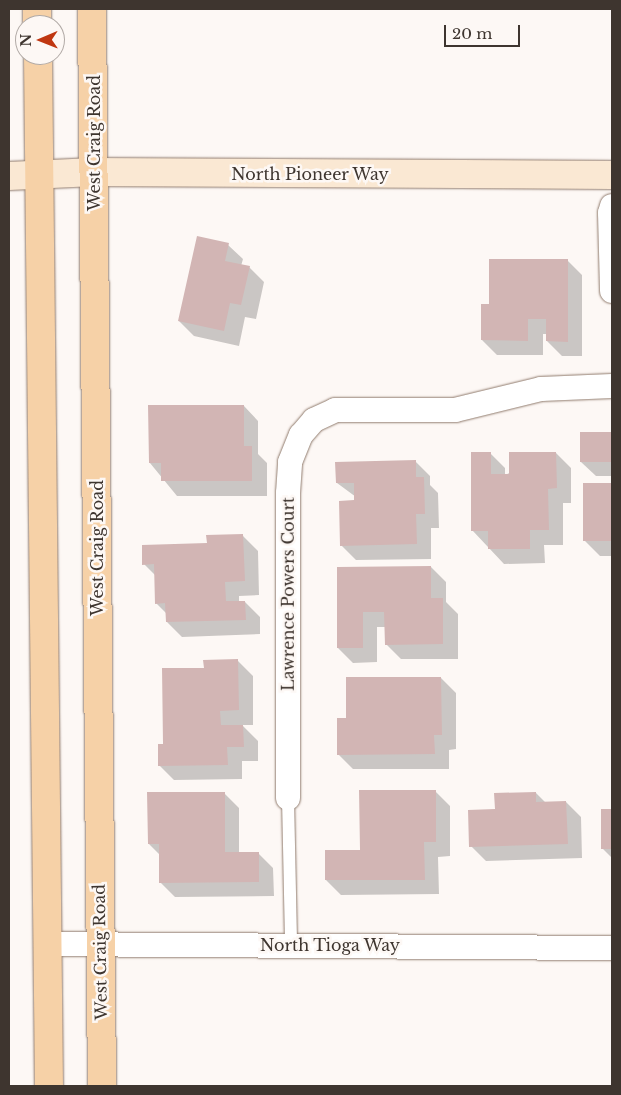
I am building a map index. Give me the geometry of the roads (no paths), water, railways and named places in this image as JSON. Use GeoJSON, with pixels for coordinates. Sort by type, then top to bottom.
{"type":"FeatureCollection","features":[{"type":"Feature","properties":{"kind":"main road","name":"West Craig Road"},"geometry":{"type":"LineString","coordinates":[[92,9],[102,1086]]}},
{"type":"Feature","properties":{"kind":"main road"},"geometry":{"type":"LineString","coordinates":[[38,65],[49,1086]]}},
{"type":"Feature","properties":{"kind":"street","name":"North Pioneer Way"},"geometry":{"type":"LineString","coordinates":[[9,176],[94,172],[612,175]]}},
{"type":"Feature","properties":{"kind":"street"},"geometry":{"type":"LineString","coordinates":[[612,206],[610,213],[612,291]]}},
{"type":"Feature","properties":{"kind":"street","name":"Lawrence Powers Court"},"geometry":{"type":"LineString","coordinates":[[288,798],[290,462],[300,434],[314,420],[335,410],[456,410],[541,389],[612,386]]}},
{"type":"Feature","properties":{"kind":"street","name":"North Tioga Way"},"geometry":{"type":"LineString","coordinates":[[47,944],[612,948]]}},
{"type":"Feature","properties":{"kind":"lane"},"geometry":{"type":"LineString","coordinates":[[288,798],[291,945]]}}]}
